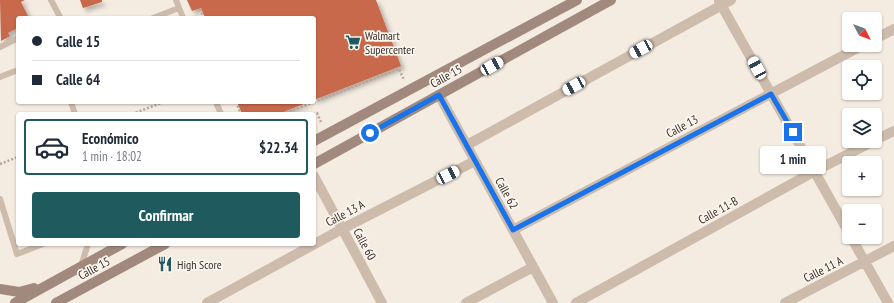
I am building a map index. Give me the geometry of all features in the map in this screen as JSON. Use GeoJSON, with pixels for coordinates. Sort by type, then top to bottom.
{"type":"FeatureCollection","features":[{"type":"Feature","properties":{"kind":"street","name":"Calle 15"},"geometry":{"type":"LineString","coordinates":[[316,140],[577,0]]}},
{"type":"Feature","properties":{"kind":"street","name":"Calle 15"},"geometry":{"type":"LineString","coordinates":[[316,163],[611,0]]}},
{"type":"Feature","properties":{"kind":"street"},"geometry":{"type":"LineString","coordinates":[[467,145],[720,3],[731,0]]}},
{"type":"Feature","properties":{"kind":"street"},"geometry":{"type":"LineString","coordinates":[[720,3],[842,220]]}},
{"type":"Feature","properties":{"kind":"street"},"geometry":{"type":"LineString","coordinates":[[882,35],[894,29]]}},
{"type":"Feature","properties":{"kind":"street","name":"Calle 13"},"geometry":{"type":"LineString","coordinates":[[513,230],[850,52]]}},
{"type":"Feature","properties":{"kind":"street","name":"Calle 62"},"geometry":{"type":"LineString","coordinates":[[439,95],[553,303]]}},
{"type":"Feature","properties":{"kind":"street","name":"Calle 11-B"},"geometry":{"type":"LineString","coordinates":[[882,137],[894,130]]}},
{"type":"Feature","properties":{"kind":"street","name":"Calle 11-B"},"geometry":{"type":"LineString","coordinates":[[576,303],[815,171],[860,148]]}},
{"type":"Feature","properties":{"kind":"street","name":"Calle 13 A"},"geometry":{"type":"LineString","coordinates":[[316,243],[475,161]]}},
{"type":"Feature","properties":{"kind":"street","name":"Calle 60"},"geometry":{"type":"LineString","coordinates":[[316,180],[382,303]]}},
{"type":"Feature","properties":{"kind":"street"},"geometry":{"type":"LineString","coordinates":[[855,244],[888,303]]}},
{"type":"Feature","properties":{"kind":"street","name":"Calle 15"},"geometry":{"type":"LineString","coordinates":[[15,303],[118,246]]}},
{"type":"Feature","properties":{"kind":"street","name":"Calle 15"},"geometry":{"type":"LineString","coordinates":[[56,303],[161,246]]}},
{"type":"Feature","properties":{"kind":"street","name":"Calle 13 A"},"geometry":{"type":"LineString","coordinates":[[207,303],[311,246]]}},
{"type":"Feature","properties":{"kind":"street","name":"Calle 11 A"},"geometry":{"type":"LineString","coordinates":[[785,303],[894,246]]}},
{"type":"Feature","properties":{"kind":"street"},"geometry":{"type":"LineString","coordinates":[[466,303],[533,267]]}},
{"type":"Feature","properties":{"kind":"street"},"geometry":{"type":"LineString","coordinates":[[0,289],[19,292],[44,286]]}},
{"type":"Feature","properties":{"kind":"lane"},"geometry":{"type":"LineString","coordinates":[[51,0],[59,16]]}},
{"type":"Feature","properties":{"kind":"lane"},"geometry":{"type":"LineString","coordinates":[[176,0],[182,16]]}},
{"type":"Feature","properties":{"kind":"lane"},"geometry":{"type":"LineString","coordinates":[[158,16],[179,8]]}},
{"type":"Feature","properties":{"kind":"lane"},"geometry":{"type":"LineString","coordinates":[[0,47],[16,39]]}},
{"type":"Feature","properties":{"kind":"lane"},"geometry":{"type":"LineString","coordinates":[[0,77],[16,71]]}},
{"type":"Feature","properties":{"kind":"lane"},"geometry":{"type":"LineString","coordinates":[[0,200],[17,254],[38,246]]}},
{"type":"Feature","properties":{"kind":"lane"},"geometry":{"type":"LineString","coordinates":[[81,266],[87,246]]}},
{"type":"Feature","properties":{"kind":"path"},"geometry":{"type":"LineString","coordinates":[[200,9],[203,16]]}},
{"type":"Feature","properties":{"kind":"path"},"geometry":{"type":"LineString","coordinates":[[316,101],[399,69],[406,85]]}},
{"type":"Feature","properties":{"kind":"path"},"geometry":{"type":"LineString","coordinates":[[137,112],[159,104]]}},
{"type":"Feature","properties":{"kind":"path"},"geometry":{"type":"LineString","coordinates":[[291,112],[309,104]]}},
{"type":"Feature","properties":{"kind":"path"},"geometry":{"type":"LineString","coordinates":[[316,113],[321,122]]}},
{"type":"Feature","properties":{"kind":"path"},"geometry":{"type":"LineString","coordinates":[[0,164],[16,158]]}},
{"type":"Feature","properties":{"kind":"building"},"geometry":{"type":"Polygon","coordinates":[[[0,0],[25,0],[21,2],[28,16],[16,16],[16,29],[8,33],[10,36],[1,41],[0,0]]]}},
{"type":"Feature","properties":{"kind":"building"},"geometry":{"type":"Polygon","coordinates":[[[80,0],[102,0],[102,2],[83,8],[80,0]]]}},
{"type":"Feature","properties":{"kind":"building","name":"Walmart Supercenter"},"geometry":{"type":"Polygon","coordinates":[[[187,0],[376,0],[401,66],[316,99],[316,16],[204,16],[201,8],[192,11],[187,0]]]}},
{"type":"Feature","properties":{"kind":"building"},"geometry":{"type":"Polygon","coordinates":[[[238,104],[304,104],[283,112],[241,112],[238,104]]]}},
{"type":"Feature","properties":{"kind":"place","name":"Walmart Supercenter"},"geometry":{"type":"Point","coordinates":[353,42]}},
{"type":"Feature","properties":{"kind":"place","name":"High Score"},"geometry":{"type":"Point","coordinates":[165,264]}},
{"type":"Feature","properties":{"kind":"route"},"geometry":{"type":"LineString","coordinates":[[370,133],[439,95],[513,230],[771,94],[793,132]]}}]}
